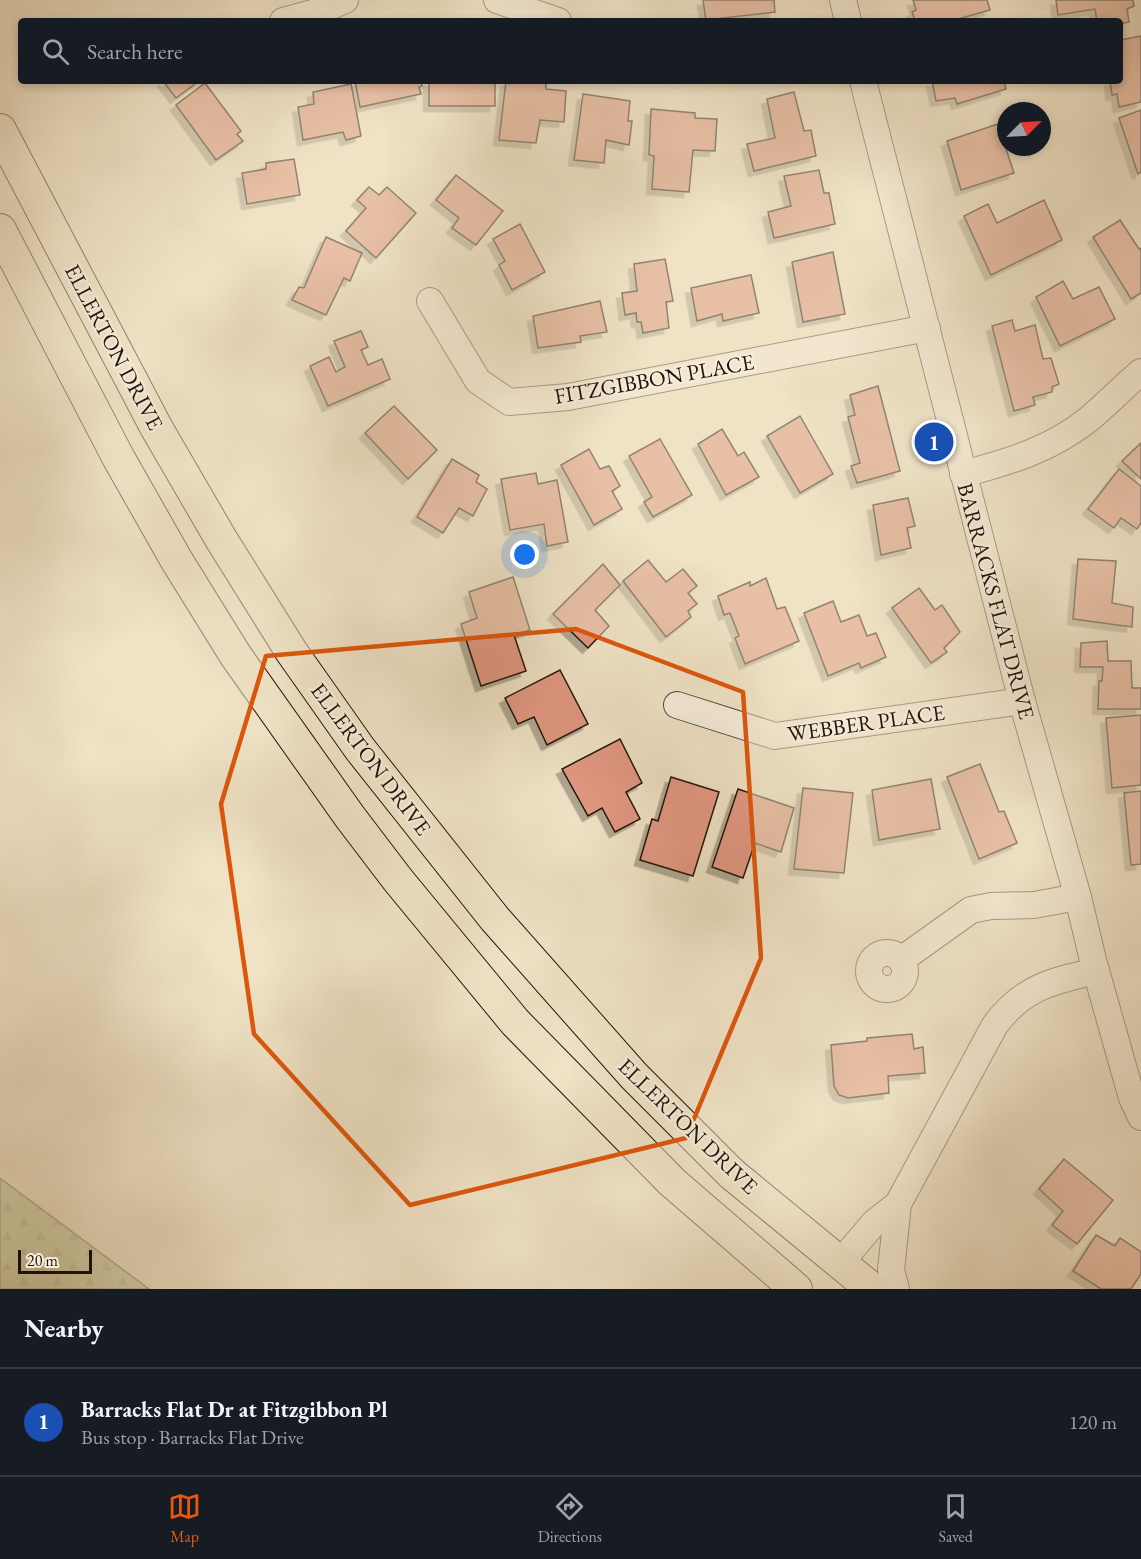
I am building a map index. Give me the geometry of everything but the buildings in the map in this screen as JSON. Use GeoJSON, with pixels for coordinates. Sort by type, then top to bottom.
{"type":"FeatureCollection","features":[{"type":"Feature","properties":{"kind":"main road","name":"ELLERTON DRIVE"},"geometry":{"type":"LineString","coordinates":[[0,130],[162,437],[221,539],[291,651],[360,749],[495,920],[634,1076],[732,1174],[842,1276],[872,1289]]}},
{"type":"Feature","properties":{"kind":"main road"},"geometry":{"type":"LineString","coordinates":[[0,230],[112,447],[177,561],[236,656],[350,817],[398,880],[515,1022],[672,1182],[795,1289]]}},
{"type":"Feature","properties":{"kind":"street"},"geometry":{"type":"LineString","coordinates":[[294,18],[320,11],[345,0]]}},
{"type":"Feature","properties":{"kind":"street"},"geometry":{"type":"LineString","coordinates":[[497,0],[549,18]]}},
{"type":"Feature","properties":{"kind":"street"},"geometry":{"type":"LineString","coordinates":[[843,0],[847,18]]}},
{"type":"Feature","properties":{"kind":"street","name":"BARRACKS FLAT DRIVE"},"geometry":{"type":"LineString","coordinates":[[864,84],[1022,701],[1132,1098],[1141,1117]]}},
{"type":"Feature","properties":{"kind":"street","name":"FITZGIBBON PLACE"},"geometry":{"type":"LineString","coordinates":[[430,301],[478,381],[509,402],[568,397],[927,328]]}},
{"type":"Feature","properties":{"kind":"street"},"geometry":{"type":"LineString","coordinates":[[963,474],[1008,463],[1047,447],[1089,420],[1141,372]]}},
{"type":"Feature","properties":{"kind":"street","name":"WEBBER PLACE"},"geometry":{"type":"LineString","coordinates":[[677,705],[775,736],[1022,701]]}},
{"type":"Feature","properties":{"kind":"street"},"geometry":{"type":"LineString","coordinates":[[901,960],[971,910],[991,906],[1034,905],[1078,897]]}},
{"type":"Feature","properties":{"kind":"street"},"geometry":{"type":"LineString","coordinates":[[842,1276],[862,1235],[898,1204],[1002,1015],[1018,999],[1039,987],[1053,981],[1096,971]]}},
{"type":"Feature","properties":{"kind":"street"},"geometry":{"type":"LineString","coordinates":[[896,1289],[891,1269],[898,1204]]}},
{"type":"Feature","properties":{"kind":"highlighted area"},"geometry":{"type":"Polygon","coordinates":[[[576,629],[743,692],[761,958],[686,1138],[410,1205],[254,1034],[221,804],[266,656],[576,629]]]}},
{"type":"Feature","properties":{"kind":"green space"},"geometry":{"type":"Polygon","coordinates":[[[0,1178],[149,1289],[0,1289],[0,1178]]]}},
{"type":"Feature","properties":{"kind":"place","name":"Barracks Flat Dr at Fitzgibbon Pl"},"geometry":{"type":"Point","coordinates":[934,442]}}]}
